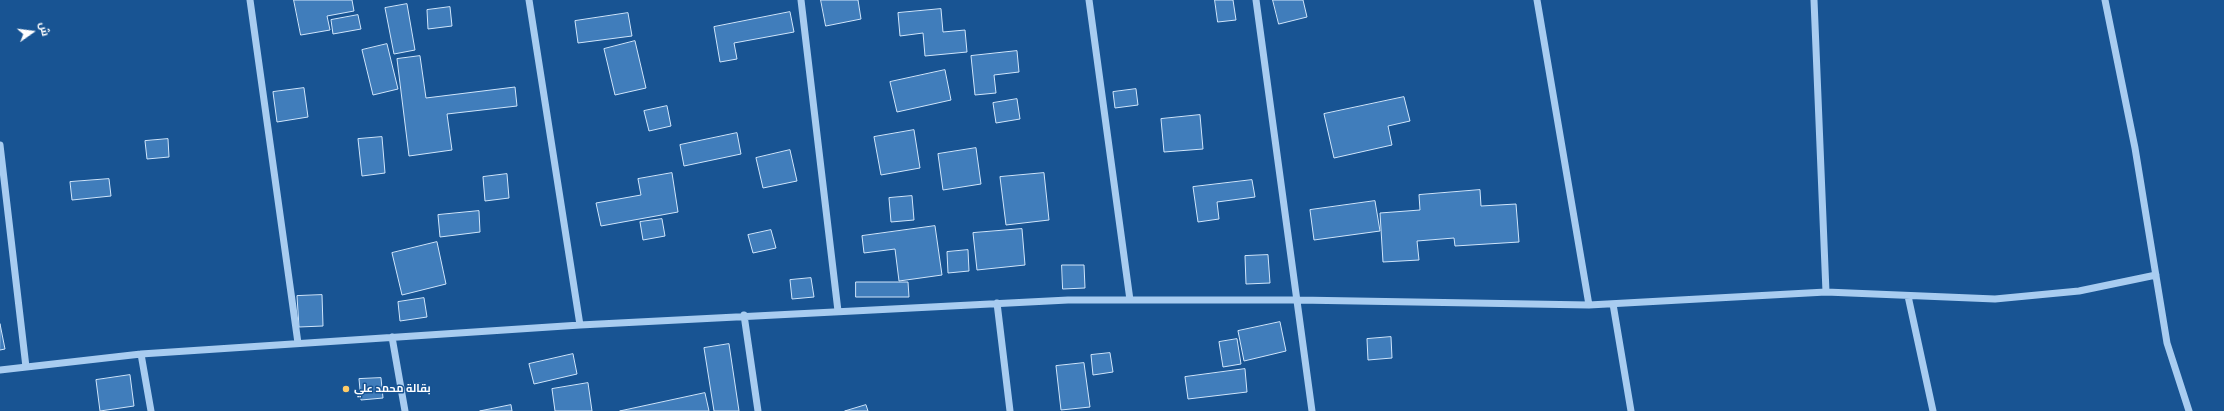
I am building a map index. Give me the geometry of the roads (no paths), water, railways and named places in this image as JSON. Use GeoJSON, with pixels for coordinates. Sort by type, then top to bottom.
{"type":"FeatureCollection","features":[{"type":"Feature","properties":{"kind":"street"},"geometry":{"type":"LineString","coordinates":[[250,0],[298,343]]}},
{"type":"Feature","properties":{"kind":"street"},"geometry":{"type":"LineString","coordinates":[[529,0],[580,324]]}},
{"type":"Feature","properties":{"kind":"street"},"geometry":{"type":"LineString","coordinates":[[801,0],[838,311]]}},
{"type":"Feature","properties":{"kind":"street"},"geometry":{"type":"LineString","coordinates":[[1089,0],[1130,300]]}},
{"type":"Feature","properties":{"kind":"street"},"geometry":{"type":"LineString","coordinates":[[1256,0],[1312,411]]}},
{"type":"Feature","properties":{"kind":"street"},"geometry":{"type":"LineString","coordinates":[[1536,0],[1589,305]]}},
{"type":"Feature","properties":{"kind":"street"},"geometry":{"type":"LineString","coordinates":[[1814,0],[1826,292]]}},
{"type":"Feature","properties":{"kind":"street"},"geometry":{"type":"LineString","coordinates":[[2105,0],[2135,148],[2167,343],[2189,411]]}},
{"type":"Feature","properties":{"kind":"street"},"geometry":{"type":"LineString","coordinates":[[0,145],[26,367]]}},
{"type":"Feature","properties":{"kind":"street"},"geometry":{"type":"LineString","coordinates":[[0,370],[142,354],[580,324],[997,303],[1130,300],[1298,300],[1589,305],[1826,292],[1995,299],[2079,291],[2156,275]]}},
{"type":"Feature","properties":{"kind":"street"},"geometry":{"type":"LineString","coordinates":[[1908,296],[1933,411]]}},
{"type":"Feature","properties":{"kind":"street"},"geometry":{"type":"LineString","coordinates":[[997,303],[1010,411]]}},
{"type":"Feature","properties":{"kind":"street"},"geometry":{"type":"LineString","coordinates":[[1613,304],[1631,411]]}},
{"type":"Feature","properties":{"kind":"street"},"geometry":{"type":"LineString","coordinates":[[744,315],[758,411]]}},
{"type":"Feature","properties":{"kind":"street"},"geometry":{"type":"LineString","coordinates":[[392,337],[405,411]]}},
{"type":"Feature","properties":{"kind":"street"},"geometry":{"type":"LineString","coordinates":[[142,354],[151,411]]}},
{"type":"Feature","properties":{"kind":"place","name":"بقالة محمد علي"},"geometry":{"type":"Point","coordinates":[346,389]}}]}
